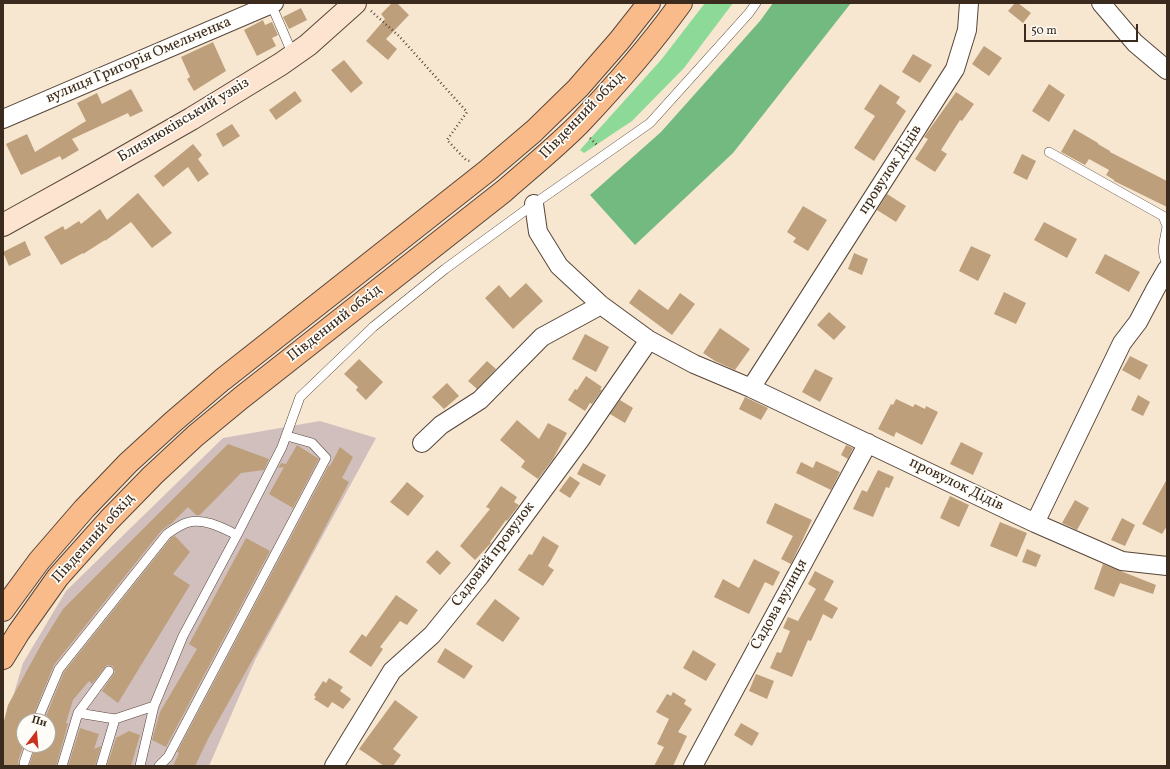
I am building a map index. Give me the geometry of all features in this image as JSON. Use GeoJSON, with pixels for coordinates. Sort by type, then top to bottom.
{"type":"FeatureCollection","features":[{"type":"Feature","properties":{"kind":"main road","name":"Південний обхід"},"geometry":{"type":"LineString","coordinates":[[3,610],[44,555],[84,509],[128,463],[222,380],[487,171],[534,131],[578,88],[619,41],[649,3]]}},
{"type":"Feature","properties":{"kind":"main road","name":"Південний обхід"},"geometry":{"type":"LineString","coordinates":[[3,658],[19,632],[58,577],[109,520],[153,475],[241,398],[504,191],[542,158],[578,124],[623,75],[681,3]]}},
{"type":"Feature","properties":{"kind":"street","name":"вулиця Григорія Омельченка"},"geometry":{"type":"LineString","coordinates":[[3,119],[273,3]]}},
{"type":"Feature","properties":{"kind":"street","name":"провулок Дідів"},"geometry":{"type":"LineString","coordinates":[[751,388],[955,69],[967,30],[969,3]]}},
{"type":"Feature","properties":{"kind":"street"},"geometry":{"type":"LineString","coordinates":[[1101,3],[1135,43],[1167,70]]}},
{"type":"Feature","properties":{"kind":"street","name":"Близнюківський узвіз"},"geometry":{"type":"LineString","coordinates":[[3,225],[184,122],[293,55],[361,5]]}},
{"type":"Feature","properties":{"kind":"street","name":"провулок Дідів"},"geometry":{"type":"LineString","coordinates":[[534,204],[538,232],[559,266],[601,304],[649,340],[694,364],[751,388],[1035,523],[1122,561],[1167,566]]}},
{"type":"Feature","properties":{"kind":"street"},"geometry":{"type":"LineString","coordinates":[[1035,523],[1122,343],[1138,322],[1167,269]]}},
{"type":"Feature","properties":{"kind":"street"},"geometry":{"type":"LineString","coordinates":[[422,443],[441,425],[480,400],[542,337],[601,304]]}},
{"type":"Feature","properties":{"kind":"street","name":"Садовий провулок"},"geometry":{"type":"LineString","coordinates":[[334,766],[392,670],[432,635],[480,576],[580,440],[649,340]]}},
{"type":"Feature","properties":{"kind":"street","name":"Садова вулиця"},"geometry":{"type":"LineString","coordinates":[[693,766],[868,443]]}},
{"type":"Feature","properties":{"kind":"lane"},"geometry":{"type":"LineString","coordinates":[[273,3],[293,55]]}},
{"type":"Feature","properties":{"kind":"lane"},"geometry":{"type":"LineString","coordinates":[[140,766],[154,706],[183,636],[237,535],[287,436],[300,397],[373,327],[446,269],[534,204],[650,123],[756,3]]}},
{"type":"Feature","properties":{"kind":"lane"},"geometry":{"type":"LineString","coordinates":[[1049,152],[1163,216],[1167,226],[1163,257],[1167,263]]}},
{"type":"Feature","properties":{"kind":"lane"},"geometry":{"type":"LineString","coordinates":[[159,766],[168,757],[326,458],[312,443],[287,436]]}},
{"type":"Feature","properties":{"kind":"lane"},"geometry":{"type":"LineString","coordinates":[[40,713],[60,668],[167,534],[186,522],[203,521],[224,528],[237,535]]}},
{"type":"Feature","properties":{"kind":"lane"},"geometry":{"type":"LineString","coordinates":[[62,766],[78,713],[108,671]]}},
{"type":"Feature","properties":{"kind":"lane"},"geometry":{"type":"LineString","coordinates":[[78,713],[115,719],[154,706]]}},
{"type":"Feature","properties":{"kind":"lane"},"geometry":{"type":"LineString","coordinates":[[101,766],[115,719]]}},
{"type":"Feature","properties":{"kind":"lane"},"geometry":{"type":"LineString","coordinates":[[24,763],[27,753]]}},
{"type":"Feature","properties":{"kind":"path"},"geometry":{"type":"LineString","coordinates":[[361,5],[399,36],[467,112],[447,140],[466,160]]}},
{"type":"Feature","properties":{"kind":"shaded area"},"geometry":{"type":"Polygon","coordinates":[[[320,421],[376,438],[255,660],[209,766],[3,766],[3,730],[23,663],[66,591],[223,438],[320,421]]]}},
{"type":"Feature","properties":{"kind":"green space"},"geometry":{"type":"Polygon","coordinates":[[[705,3],[733,3],[684,68],[632,121],[584,153],[580,150],[661,60],[705,3]]]}},
{"type":"Feature","properties":{"kind":"green space"},"geometry":{"type":"Polygon","coordinates":[[[773,3],[851,3],[733,153],[635,245],[590,195],[661,132],[760,21],[773,3]]]}},
{"type":"Feature","properties":{"kind":"building"},"geometry":{"type":"Polygon","coordinates":[[[392,3],[397,3],[409,15],[386,39],[397,49],[388,60],[366,41],[385,19],[381,14],[392,3]]]}},
{"type":"Feature","properties":{"kind":"building"},"geometry":{"type":"Polygon","coordinates":[[[1015,3],[1018,3],[1031,13],[1023,23],[1008,11],[1015,3]]]}},
{"type":"Feature","properties":{"kind":"building"},"geometry":{"type":"Polygon","coordinates":[[[301,8],[307,20],[289,29],[283,17],[301,8]]]}},
{"type":"Feature","properties":{"kind":"building"},"geometry":{"type":"Polygon","coordinates":[[[263,20],[265,25],[272,22],[278,35],[272,38],[276,46],[257,56],[244,30],[263,20]]]}},
{"type":"Feature","properties":{"kind":"building"},"geometry":{"type":"Polygon","coordinates":[[[213,42],[226,71],[194,91],[187,79],[190,77],[181,57],[213,42]]]}},
{"type":"Feature","properties":{"kind":"building"},"geometry":{"type":"Polygon","coordinates":[[[984,46],[1002,58],[989,76],[972,64],[984,46]]]}},
{"type":"Feature","properties":{"kind":"building"},"geometry":{"type":"Polygon","coordinates":[[[913,54],[932,65],[920,83],[902,72],[913,54]]]}},
{"type":"Feature","properties":{"kind":"building"},"geometry":{"type":"Polygon","coordinates":[[[344,60],[363,83],[351,93],[331,70],[344,60]]]}},
{"type":"Feature","properties":{"kind":"building"},"geometry":{"type":"Polygon","coordinates":[[[880,84],[900,97],[896,103],[906,111],[874,161],[854,148],[875,116],[864,109],[880,84]]]}},
{"type":"Feature","properties":{"kind":"building"},"geometry":{"type":"Polygon","coordinates":[[[1049,84],[1065,95],[1049,122],[1032,111],[1049,84]]]}},
{"type":"Feature","properties":{"kind":"building"},"geometry":{"type":"Polygon","coordinates":[[[131,89],[143,111],[130,117],[128,113],[72,139],[79,150],[62,160],[60,156],[21,175],[6,144],[27,134],[35,152],[86,121],[77,103],[97,93],[102,104],[131,89]]]}},
{"type":"Feature","properties":{"kind":"building"},"geometry":{"type":"Polygon","coordinates":[[[295,91],[302,101],[276,120],[269,110],[295,91]]]}},
{"type":"Feature","properties":{"kind":"building"},"geometry":{"type":"Polygon","coordinates":[[[956,92],[974,104],[962,121],[960,120],[941,150],[947,154],[935,172],[915,159],[928,139],[924,137],[956,92]]]}},
{"type":"Feature","properties":{"kind":"building"},"geometry":{"type":"Polygon","coordinates":[[[232,124],[240,136],[223,147],[216,134],[232,124]]]}},
{"type":"Feature","properties":{"kind":"building"},"geometry":{"type":"Polygon","coordinates":[[[1074,129],[1110,152],[1167,181],[1167,207],[1114,181],[1106,175],[1109,170],[1089,159],[1085,165],[1061,152],[1074,129]]]}},
{"type":"Feature","properties":{"kind":"building"},"geometry":{"type":"Polygon","coordinates":[[[193,144],[202,155],[198,159],[209,174],[198,182],[188,167],[163,187],[154,176],[193,144]]]}},
{"type":"Feature","properties":{"kind":"building"},"geometry":{"type":"Polygon","coordinates":[[[1022,154],[1036,161],[1027,180],[1013,173],[1022,154]]]}},
{"type":"Feature","properties":{"kind":"building"},"geometry":{"type":"Polygon","coordinates":[[[138,193],[172,233],[152,248],[131,222],[105,241],[61,265],[44,237],[63,226],[65,230],[79,221],[81,224],[100,209],[107,220],[138,193]]]}},
{"type":"Feature","properties":{"kind":"building"},"geometry":{"type":"Polygon","coordinates":[[[887,194],[906,206],[896,222],[877,210],[887,194]]]}},
{"type":"Feature","properties":{"kind":"building"},"geometry":{"type":"Polygon","coordinates":[[[803,206],[827,220],[808,251],[793,242],[796,238],[787,232],[803,206]]]}},
{"type":"Feature","properties":{"kind":"building"},"geometry":{"type":"Polygon","coordinates":[[[1044,222],[1077,239],[1067,258],[1034,240],[1044,222]]]}},
{"type":"Feature","properties":{"kind":"building"},"geometry":{"type":"Polygon","coordinates":[[[25,241],[31,255],[9,266],[3,252],[25,241]]]}},
{"type":"Feature","properties":{"kind":"building"},"geometry":{"type":"Polygon","coordinates":[[[971,246],[991,255],[978,281],[959,271],[971,246]]]}},
{"type":"Feature","properties":{"kind":"building"},"geometry":{"type":"Polygon","coordinates":[[[854,253],[868,259],[862,275],[848,269],[854,253]]]}},
{"type":"Feature","properties":{"kind":"building"},"geometry":{"type":"Polygon","coordinates":[[[1105,254],[1140,272],[1129,292],[1095,273],[1105,254]]]}},
{"type":"Feature","properties":{"kind":"building"},"geometry":{"type":"Polygon","coordinates":[[[526,283],[543,301],[513,329],[485,298],[499,285],[510,298],[526,283]]]}},
{"type":"Feature","properties":{"kind":"building"},"geometry":{"type":"Polygon","coordinates":[[[639,289],[668,310],[680,293],[695,304],[672,335],[629,303],[639,289]]]}},
{"type":"Feature","properties":{"kind":"building"},"geometry":{"type":"Polygon","coordinates":[[[1004,292],[1026,303],[1016,324],[994,314],[1004,292]]]}},
{"type":"Feature","properties":{"kind":"building"},"geometry":{"type":"Polygon","coordinates":[[[829,312],[846,327],[834,340],[817,325],[829,312]]]}},
{"type":"Feature","properties":{"kind":"building"},"geometry":{"type":"Polygon","coordinates":[[[720,328],[750,349],[735,370],[715,361],[703,353],[720,328]]]}},
{"type":"Feature","properties":{"kind":"building"},"geometry":{"type":"Polygon","coordinates":[[[585,334],[609,347],[596,372],[572,359],[585,334]]]}},
{"type":"Feature","properties":{"kind":"building"},"geometry":{"type":"Polygon","coordinates":[[[1130,356],[1148,365],[1140,380],[1122,370],[1130,356]]]}},
{"type":"Feature","properties":{"kind":"building"},"geometry":{"type":"Polygon","coordinates":[[[359,359],[383,382],[366,400],[356,390],[358,387],[344,374],[359,359]]]}},
{"type":"Feature","properties":{"kind":"building"},"geometry":{"type":"Polygon","coordinates":[[[487,361],[496,369],[477,389],[468,381],[487,361]]]}},
{"type":"Feature","properties":{"kind":"building"},"geometry":{"type":"Polygon","coordinates":[[[815,369],[833,378],[820,402],[802,392],[815,369]]]}},
{"type":"Feature","properties":{"kind":"building"},"geometry":{"type":"Polygon","coordinates":[[[586,376],[602,387],[600,389],[602,390],[585,411],[568,400],[586,376]]]}},
{"type":"Feature","properties":{"kind":"building"},"geometry":{"type":"Polygon","coordinates":[[[447,383],[459,396],[444,409],[432,397],[447,383]]]}},
{"type":"Feature","properties":{"kind":"building"},"geometry":{"type":"Polygon","coordinates":[[[1138,395],[1150,402],[1143,416],[1131,410],[1138,395]]]}},
{"type":"Feature","properties":{"kind":"building"},"geometry":{"type":"Polygon","coordinates":[[[745,397],[768,408],[761,420],[739,409],[745,397]]]}},
{"type":"Feature","properties":{"kind":"building"},"geometry":{"type":"Polygon","coordinates":[[[896,399],[913,407],[915,404],[925,409],[926,406],[938,412],[922,445],[896,432],[894,437],[878,429],[891,404],[893,405],[896,399]]]}},
{"type":"Feature","properties":{"kind":"building"},"geometry":{"type":"Polygon","coordinates":[[[620,400],[633,408],[625,423],[610,414],[620,400]]]}},
{"type":"Feature","properties":{"kind":"building"},"geometry":{"type":"Polygon","coordinates":[[[517,420],[539,439],[548,423],[567,433],[553,459],[538,479],[521,467],[525,461],[500,440],[517,420]]]}},
{"type":"Feature","properties":{"kind":"building"},"geometry":{"type":"Polygon","coordinates":[[[961,442],[983,453],[973,475],[950,464],[961,442]]]}},
{"type":"Feature","properties":{"kind":"building"},"geometry":{"type":"Polygon","coordinates":[[[228,444],[269,459],[264,470],[241,473],[200,515],[196,515],[188,507],[172,523],[162,530],[54,665],[34,713],[16,713],[16,753],[21,753],[18,761],[19,766],[3,766],[3,725],[8,705],[42,643],[63,609],[228,444]]]}},
{"type":"Feature","properties":{"kind":"building"},"geometry":{"type":"Polygon","coordinates":[[[297,445],[319,459],[293,508],[269,494],[284,467],[278,468],[281,463],[286,464],[297,445]]]}},
{"type":"Feature","properties":{"kind":"building"},"geometry":{"type":"Polygon","coordinates":[[[846,445],[853,448],[848,459],[841,455],[846,445]]]}},
{"type":"Feature","properties":{"kind":"building"},"geometry":{"type":"Polygon","coordinates":[[[340,447],[353,457],[342,478],[349,482],[293,588],[209,737],[195,766],[173,766],[179,753],[177,752],[329,465],[330,466],[340,447]]]}},
{"type":"Feature","properties":{"kind":"building"},"geometry":{"type":"Polygon","coordinates":[[[816,461],[840,472],[831,490],[796,473],[801,462],[813,468],[816,461]]]}},
{"type":"Feature","properties":{"kind":"building"},"geometry":{"type":"Polygon","coordinates":[[[583,463],[606,475],[600,486],[577,474],[583,463]]]}},
{"type":"Feature","properties":{"kind":"building"},"geometry":{"type":"Polygon","coordinates":[[[878,470],[894,477],[889,488],[886,487],[873,517],[853,509],[862,490],[867,492],[878,470]]]}},
{"type":"Feature","properties":{"kind":"building"},"geometry":{"type":"Polygon","coordinates":[[[570,476],[580,483],[570,498],[559,491],[570,476]]]}},
{"type":"Feature","properties":{"kind":"building"},"geometry":{"type":"Polygon","coordinates":[[[1167,479],[1167,526],[1162,534],[1142,524],[1167,479]]]}},
{"type":"Feature","properties":{"kind":"building"},"geometry":{"type":"Polygon","coordinates":[[[407,482],[424,496],[408,516],[390,502],[407,482]]]}},
{"type":"Feature","properties":{"kind":"building"},"geometry":{"type":"Polygon","coordinates":[[[501,486],[517,497],[514,502],[519,505],[507,521],[506,520],[490,542],[491,543],[475,560],[460,546],[490,509],[486,507],[501,486]]]}},
{"type":"Feature","properties":{"kind":"building"},"geometry":{"type":"Polygon","coordinates":[[[950,496],[969,505],[959,527],[940,518],[950,496]]]}},
{"type":"Feature","properties":{"kind":"building"},"geometry":{"type":"Polygon","coordinates":[[[1075,500],[1089,508],[1077,530],[1062,523],[1075,500]]]}},
{"type":"Feature","properties":{"kind":"building"},"geometry":{"type":"Polygon","coordinates":[[[775,503],[812,520],[791,564],[781,559],[793,536],[766,523],[775,503]]]}},
{"type":"Feature","properties":{"kind":"building"},"geometry":{"type":"Polygon","coordinates":[[[1122,518],[1135,525],[1125,546],[1111,540],[1122,518]]]}},
{"type":"Feature","properties":{"kind":"building"},"geometry":{"type":"Polygon","coordinates":[[[1000,522],[1027,533],[1017,557],[990,546],[1000,522]]]}},
{"type":"Feature","properties":{"kind":"building"},"geometry":{"type":"Polygon","coordinates":[[[175,536],[190,552],[173,574],[190,585],[118,703],[102,691],[115,672],[113,666],[107,665],[92,684],[89,681],[73,700],[56,766],[29,766],[33,753],[56,753],[56,713],[47,713],[64,672],[171,538],[175,536]]]}},
{"type":"Feature","properties":{"kind":"building"},"geometry":{"type":"Polygon","coordinates":[[[543,536],[559,546],[548,566],[554,570],[543,586],[518,570],[529,554],[532,555],[543,536]]]}},
{"type":"Feature","properties":{"kind":"building"},"geometry":{"type":"Polygon","coordinates":[[[246,538],[270,551],[166,747],[152,740],[160,712],[197,649],[189,644],[246,538]]]}},
{"type":"Feature","properties":{"kind":"building"},"geometry":{"type":"Polygon","coordinates":[[[1027,549],[1041,555],[1036,567],[1022,562],[1027,549]]]}},
{"type":"Feature","properties":{"kind":"building"},"geometry":{"type":"Polygon","coordinates":[[[437,550],[451,563],[440,575],[426,562],[437,550]]]}},
{"type":"Feature","properties":{"kind":"building"},"geometry":{"type":"Polygon","coordinates":[[[754,559],[780,572],[773,586],[765,582],[749,614],[714,597],[723,579],[739,588],[754,559]]]}},
{"type":"Feature","properties":{"kind":"building"},"geometry":{"type":"Polygon","coordinates":[[[1103,564],[1156,585],[1153,594],[1120,583],[1114,597],[1094,589],[1103,564]]]}},
{"type":"Feature","properties":{"kind":"building"},"geometry":{"type":"Polygon","coordinates":[[[815,571],[834,581],[824,600],[838,608],[832,619],[823,614],[811,641],[808,640],[792,677],[770,668],[777,652],[781,653],[790,631],[783,628],[788,617],[798,621],[816,589],[808,584],[815,571]]]}},
{"type":"Feature","properties":{"kind":"building"},"geometry":{"type":"Polygon","coordinates":[[[396,595],[418,610],[407,625],[400,621],[380,647],[383,649],[371,667],[349,652],[362,634],[366,637],[396,595]]]}},
{"type":"Feature","properties":{"kind":"building"},"geometry":{"type":"Polygon","coordinates":[[[495,599],[520,618],[503,642],[476,624],[495,599]]]}},
{"type":"Feature","properties":{"kind":"building"},"geometry":{"type":"Polygon","coordinates":[[[445,648],[473,666],[464,679],[437,662],[445,648]]]}},
{"type":"Feature","properties":{"kind":"building"},"geometry":{"type":"Polygon","coordinates":[[[693,650],[716,664],[706,681],[683,668],[693,650]]]}},
{"type":"Feature","properties":{"kind":"building"},"geometry":{"type":"Polygon","coordinates":[[[756,674],[774,681],[767,699],[749,691],[756,674]]]}},
{"type":"Feature","properties":{"kind":"building"},"geometry":{"type":"Polygon","coordinates":[[[329,678],[343,687],[340,691],[351,699],[343,709],[332,702],[328,708],[314,699],[316,697],[314,695],[323,681],[326,683],[329,678]]]}},
{"type":"Feature","properties":{"kind":"building"},"geometry":{"type":"Polygon","coordinates":[[[673,692],[686,700],[684,704],[692,709],[678,732],[687,736],[673,766],[654,766],[664,747],[657,744],[669,719],[656,712],[667,694],[671,696],[673,692]]]}},
{"type":"Feature","properties":{"kind":"building"},"geometry":{"type":"Polygon","coordinates":[[[395,700],[418,717],[393,749],[401,755],[393,766],[384,766],[359,749],[395,700]]]}},
{"type":"Feature","properties":{"kind":"building"},"geometry":{"type":"Polygon","coordinates":[[[741,723],[759,733],[752,746],[734,735],[741,723]]]}},
{"type":"Feature","properties":{"kind":"building"},"geometry":{"type":"Polygon","coordinates":[[[80,728],[99,734],[94,749],[101,746],[95,766],[68,766],[80,728]]]}},
{"type":"Feature","properties":{"kind":"building"},"geometry":{"type":"Polygon","coordinates":[[[129,731],[140,735],[131,766],[107,766],[116,738],[129,731]]]}}]}
